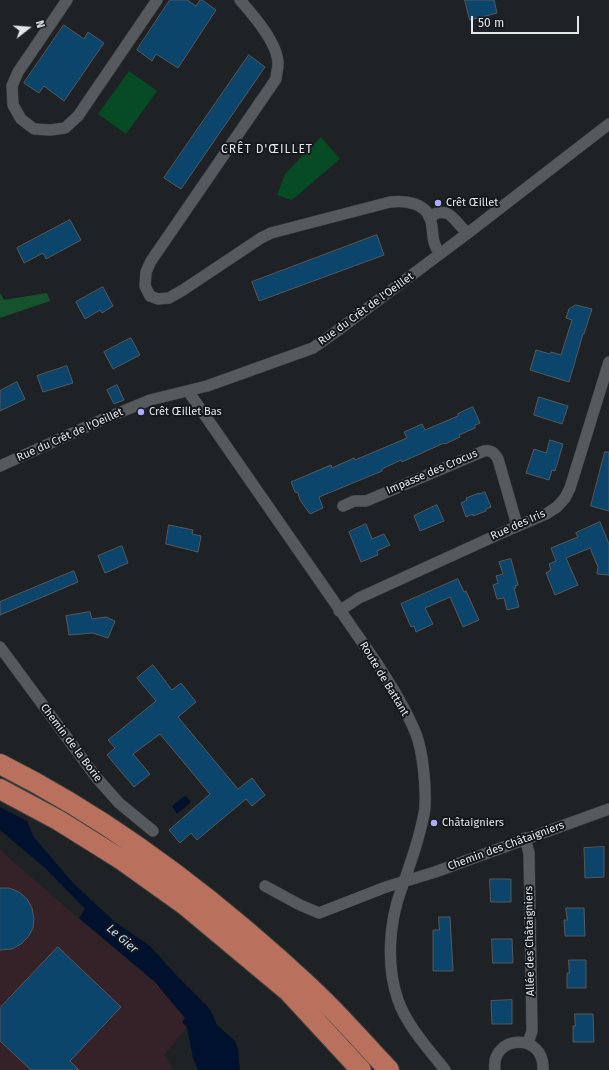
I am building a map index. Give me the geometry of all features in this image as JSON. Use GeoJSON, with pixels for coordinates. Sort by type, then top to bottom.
{"type":"FeatureCollection","features":[{"type":"Feature","properties":{"kind":"highway"},"geometry":{"type":"LineString","coordinates":[[0,764],[34,781],[138,846],[186,882],[251,934],[321,997],[389,1070]]}},
{"type":"Feature","properties":{"kind":"highway"},"geometry":{"type":"LineString","coordinates":[[0,789],[58,820],[122,860],[185,905],[288,991],[361,1070]]}},
{"type":"Feature","properties":{"kind":"street"},"geometry":{"type":"LineString","coordinates":[[68,0],[18,72],[12,86],[13,105],[21,119],[34,129],[50,130],[65,128],[78,116],[157,0]]}},
{"type":"Feature","properties":{"kind":"street"},"geometry":{"type":"LineString","coordinates":[[240,0],[258,21],[275,49],[278,64],[276,79],[151,261],[146,272],[145,286],[150,296],[158,299],[168,298],[183,290],[261,238],[272,233],[390,202],[399,201],[417,205],[424,210],[431,220],[435,247],[440,254]]}},
{"type":"Feature","properties":{"kind":"street","name":"Rue du Crêt de l'Oeillet"},"geometry":{"type":"LineString","coordinates":[[0,466],[122,411],[150,400],[207,386],[312,348],[468,233],[609,124]]}},
{"type":"Feature","properties":{"kind":"street"},"geometry":{"type":"LineString","coordinates":[[429,217],[439,212],[448,213],[468,233]]}},
{"type":"Feature","properties":{"kind":"street","name":"Rue des Iris"},"geometry":{"type":"LineString","coordinates":[[339,610],[359,598],[546,514],[557,507],[565,498],[570,488],[609,362]]}},
{"type":"Feature","properties":{"kind":"street","name":"Route de Battant"},"geometry":{"type":"LineString","coordinates":[[188,391],[385,677],[400,701],[416,735],[424,772],[425,807],[418,843],[393,918],[390,945],[392,973],[398,1000],[411,1026],[445,1070]]}},
{"type":"Feature","properties":{"kind":"street","name":"Impasse des Crocus"},"geometry":{"type":"LineString","coordinates":[[343,506],[354,501],[366,500],[484,450],[489,450],[498,458],[518,526]]}},
{"type":"Feature","properties":{"kind":"street","name":"Chemin de la Borie"},"geometry":{"type":"LineString","coordinates":[[0,647],[105,788],[153,831]]}},
{"type":"Feature","properties":{"kind":"street","name":"Chemin des Châtaigniers"},"geometry":{"type":"LineString","coordinates":[[265,886],[300,905],[319,913],[386,887],[404,882],[609,809]]}},
{"type":"Feature","properties":{"kind":"street","name":"Allée des Châtaigniers"},"geometry":{"type":"LineString","coordinates":[[525,838],[529,853],[532,1031],[528,1043]]}},
{"type":"Feature","properties":{"kind":"street"},"geometry":{"type":"LineString","coordinates":[[495,1070],[495,1060],[498,1052],[504,1046],[511,1043],[520,1042],[528,1043],[540,1053],[543,1061],[543,1070]]}},
{"type":"Feature","properties":{"kind":"shaded area"},"geometry":{"type":"Polygon","coordinates":[[[0,850],[72,913],[155,982],[186,1019],[182,1022],[187,1027],[164,1055],[174,1070],[0,1070],[0,850]]]}},
{"type":"Feature","properties":{"kind":"green space"},"geometry":{"type":"Polygon","coordinates":[[[129,71],[157,91],[126,134],[98,114],[129,71]]]}},
{"type":"Feature","properties":{"kind":"green space"},"geometry":{"type":"Polygon","coordinates":[[[321,137],[340,159],[292,200],[277,195],[285,174],[321,137]]]}},
{"type":"Feature","properties":{"kind":"green space"},"geometry":{"type":"Polygon","coordinates":[[[0,293],[4,300],[47,293],[50,301],[0,318],[0,293]]]}},
{"type":"Feature","properties":{"kind":"water"},"geometry":{"type":"Polygon","coordinates":[[[185,796],[189,799],[190,803],[177,814],[172,806],[185,796]]]}},
{"type":"Feature","properties":{"kind":"water","name":"Le Gier"},"geometry":{"type":"Polygon","coordinates":[[[0,807],[27,821],[33,836],[73,883],[115,922],[150,946],[207,1006],[211,1011],[217,1025],[235,1041],[238,1049],[240,1070],[198,1070],[193,1058],[187,1027],[182,1022],[185,1018],[155,982],[79,918],[85,909],[46,869],[0,830],[0,807]]]}},
{"type":"Feature","properties":{"kind":"building"},"geometry":{"type":"Polygon","coordinates":[[[170,0],[187,0],[196,6],[200,0],[202,0],[216,10],[178,68],[156,54],[152,61],[137,50],[170,0]]]}},
{"type":"Feature","properties":{"kind":"building"},"geometry":{"type":"Polygon","coordinates":[[[465,0],[494,0],[497,13],[470,20],[465,0]]]}},
{"type":"Feature","properties":{"kind":"building"},"geometry":{"type":"Polygon","coordinates":[[[64,25],[84,39],[88,32],[104,43],[64,101],[44,86],[39,93],[24,83],[64,25]]]}},
{"type":"Feature","properties":{"kind":"building"},"geometry":{"type":"Polygon","coordinates":[[[249,55],[265,67],[181,189],[164,178],[249,55]]]}},
{"type":"Feature","properties":{"kind":"building"},"geometry":{"type":"Polygon","coordinates":[[[70,220],[81,240],[46,259],[43,253],[24,263],[17,248],[70,220]]]}},
{"type":"Feature","properties":{"kind":"building"},"geometry":{"type":"Polygon","coordinates":[[[377,235],[384,255],[259,301],[252,282],[377,235]]]}},
{"type":"Feature","properties":{"kind":"building"},"geometry":{"type":"Polygon","coordinates":[[[103,287],[113,306],[102,313],[100,310],[85,319],[76,302],[103,287]]]}},
{"type":"Feature","properties":{"kind":"building"},"geometry":{"type":"Polygon","coordinates":[[[576,305],[592,309],[569,382],[530,370],[536,350],[561,355],[572,320],[566,318],[569,309],[576,305]]]}},
{"type":"Feature","properties":{"kind":"building"},"geometry":{"type":"Polygon","coordinates":[[[131,338],[140,355],[113,369],[104,352],[131,338]]]}},
{"type":"Feature","properties":{"kind":"building"},"geometry":{"type":"Polygon","coordinates":[[[67,366],[73,383],[43,392],[37,376],[67,366]]]}},
{"type":"Feature","properties":{"kind":"building"},"geometry":{"type":"Polygon","coordinates":[[[17,382],[25,399],[0,411],[0,391],[17,382]]]}},
{"type":"Feature","properties":{"kind":"building"},"geometry":{"type":"Polygon","coordinates":[[[117,385],[124,400],[114,404],[107,390],[117,385]]]}},
{"type":"Feature","properties":{"kind":"building"},"geometry":{"type":"Polygon","coordinates":[[[539,397],[568,406],[562,424],[534,415],[539,397]]]}},
{"type":"Feature","properties":{"kind":"building"},"geometry":{"type":"Polygon","coordinates":[[[473,407],[480,423],[475,425],[475,428],[459,435],[460,437],[445,444],[444,443],[402,462],[401,460],[382,469],[382,471],[319,497],[323,508],[310,514],[300,500],[298,493],[295,492],[291,482],[331,465],[332,468],[354,458],[355,460],[407,438],[404,432],[422,424],[425,430],[458,416],[458,414],[473,407]]]}},
{"type":"Feature","properties":{"kind":"building"},"geometry":{"type":"Polygon","coordinates":[[[550,440],[563,444],[555,471],[552,470],[549,480],[526,473],[534,449],[546,453],[550,440]]]}},
{"type":"Feature","properties":{"kind":"building"},"geometry":{"type":"Polygon","coordinates":[[[605,452],[609,452],[609,511],[591,506],[605,452]]]}},
{"type":"Feature","properties":{"kind":"building"},"geometry":{"type":"Polygon","coordinates":[[[485,492],[491,507],[486,509],[486,511],[466,517],[461,503],[467,500],[466,498],[485,492]]]}},
{"type":"Feature","properties":{"kind":"building"},"geometry":{"type":"Polygon","coordinates":[[[437,505],[444,521],[420,531],[414,516],[437,505]]]}},
{"type":"Feature","properties":{"kind":"building"},"geometry":{"type":"Polygon","coordinates":[[[600,522],[609,544],[609,575],[597,574],[598,567],[590,548],[566,558],[578,585],[555,595],[546,573],[551,570],[549,564],[556,561],[551,548],[578,537],[576,533],[600,522]]]}},
{"type":"Feature","properties":{"kind":"building"},"geometry":{"type":"Polygon","coordinates":[[[366,524],[372,539],[384,534],[390,545],[377,551],[378,555],[361,562],[349,532],[366,524]]]}},
{"type":"Feature","properties":{"kind":"building"},"geometry":{"type":"Polygon","coordinates":[[[169,525],[193,530],[192,534],[201,536],[198,552],[166,544],[169,525]]]}},
{"type":"Feature","properties":{"kind":"building"},"geometry":{"type":"Polygon","coordinates":[[[122,546],[128,563],[105,573],[98,556],[122,546]]]}},
{"type":"Feature","properties":{"kind":"building"},"geometry":{"type":"Polygon","coordinates":[[[511,559],[518,585],[514,588],[519,607],[507,610],[504,598],[497,599],[493,585],[498,583],[496,576],[503,574],[499,562],[511,559]]]}},
{"type":"Feature","properties":{"kind":"building"},"geometry":{"type":"Polygon","coordinates":[[[74,571],[78,582],[0,615],[0,602],[74,571]]]}},
{"type":"Feature","properties":{"kind":"building"},"geometry":{"type":"Polygon","coordinates":[[[458,579],[464,592],[466,591],[479,620],[463,627],[450,597],[425,608],[433,624],[416,632],[414,626],[411,627],[401,604],[458,579]]]}},
{"type":"Feature","properties":{"kind":"building"},"geometry":{"type":"Polygon","coordinates":[[[90,612],[92,619],[106,617],[115,621],[108,638],[93,633],[69,635],[66,616],[90,612]]]}},
{"type":"Feature","properties":{"kind":"building"},"geometry":{"type":"Polygon","coordinates":[[[153,665],[172,690],[181,683],[196,702],[178,717],[238,789],[252,778],[265,795],[252,806],[246,799],[197,840],[191,833],[180,843],[169,830],[210,794],[160,734],[133,754],[150,774],[134,787],[107,755],[115,748],[108,740],[156,701],[137,678],[153,665]]]}},
{"type":"Feature","properties":{"kind":"building"},"geometry":{"type":"Polygon","coordinates":[[[604,847],[604,877],[585,878],[584,848],[604,847]]]}},
{"type":"Feature","properties":{"kind":"building"},"geometry":{"type":"Polygon","coordinates":[[[490,879],[511,879],[511,902],[491,902],[490,879]]]}},
{"type":"Feature","properties":{"kind":"building"},"geometry":{"type":"Polygon","coordinates":[[[0,888],[9,888],[19,892],[27,899],[32,908],[34,918],[33,928],[28,937],[21,944],[12,949],[0,950],[0,888]]]}},
{"type":"Feature","properties":{"kind":"building"},"geometry":{"type":"Polygon","coordinates":[[[566,908],[584,908],[585,936],[565,936],[564,920],[567,920],[566,908]]]}},
{"type":"Feature","properties":{"kind":"building"},"geometry":{"type":"Polygon","coordinates":[[[439,917],[450,917],[453,971],[433,971],[433,930],[439,930],[439,917]]]}},
{"type":"Feature","properties":{"kind":"building"},"geometry":{"type":"Polygon","coordinates":[[[492,939],[512,939],[513,963],[493,963],[492,939]]]}},
{"type":"Feature","properties":{"kind":"building"},"geometry":{"type":"Polygon","coordinates":[[[58,947],[121,1007],[70,1061],[79,1070],[31,1070],[0,1041],[0,1008],[58,947]]]}},
{"type":"Feature","properties":{"kind":"building"},"geometry":{"type":"Polygon","coordinates":[[[569,960],[586,960],[586,988],[567,988],[569,960]]]}},
{"type":"Feature","properties":{"kind":"building"},"geometry":{"type":"Polygon","coordinates":[[[512,1000],[512,1024],[492,1024],[491,1001],[512,1000]]]}},
{"type":"Feature","properties":{"kind":"building"},"geometry":{"type":"Polygon","coordinates":[[[575,1014],[593,1014],[594,1042],[573,1042],[575,1014]]]}},
{"type":"Feature","properties":{"kind":"place","name":"Crêt Œillet"},"geometry":{"type":"Point","coordinates":[438,203]}},
{"type":"Feature","properties":{"kind":"place","name":"Crêt Œillet Bas"},"geometry":{"type":"Point","coordinates":[141,412]}},
{"type":"Feature","properties":{"kind":"place","name":"Châtaigniers"},"geometry":{"type":"Point","coordinates":[434,823]}},
{"type":"Feature","properties":{"kind":"district","name":"CRÊT D'ŒILLET"},"geometry":{"type":"Point","coordinates":[267,150]}}]}
